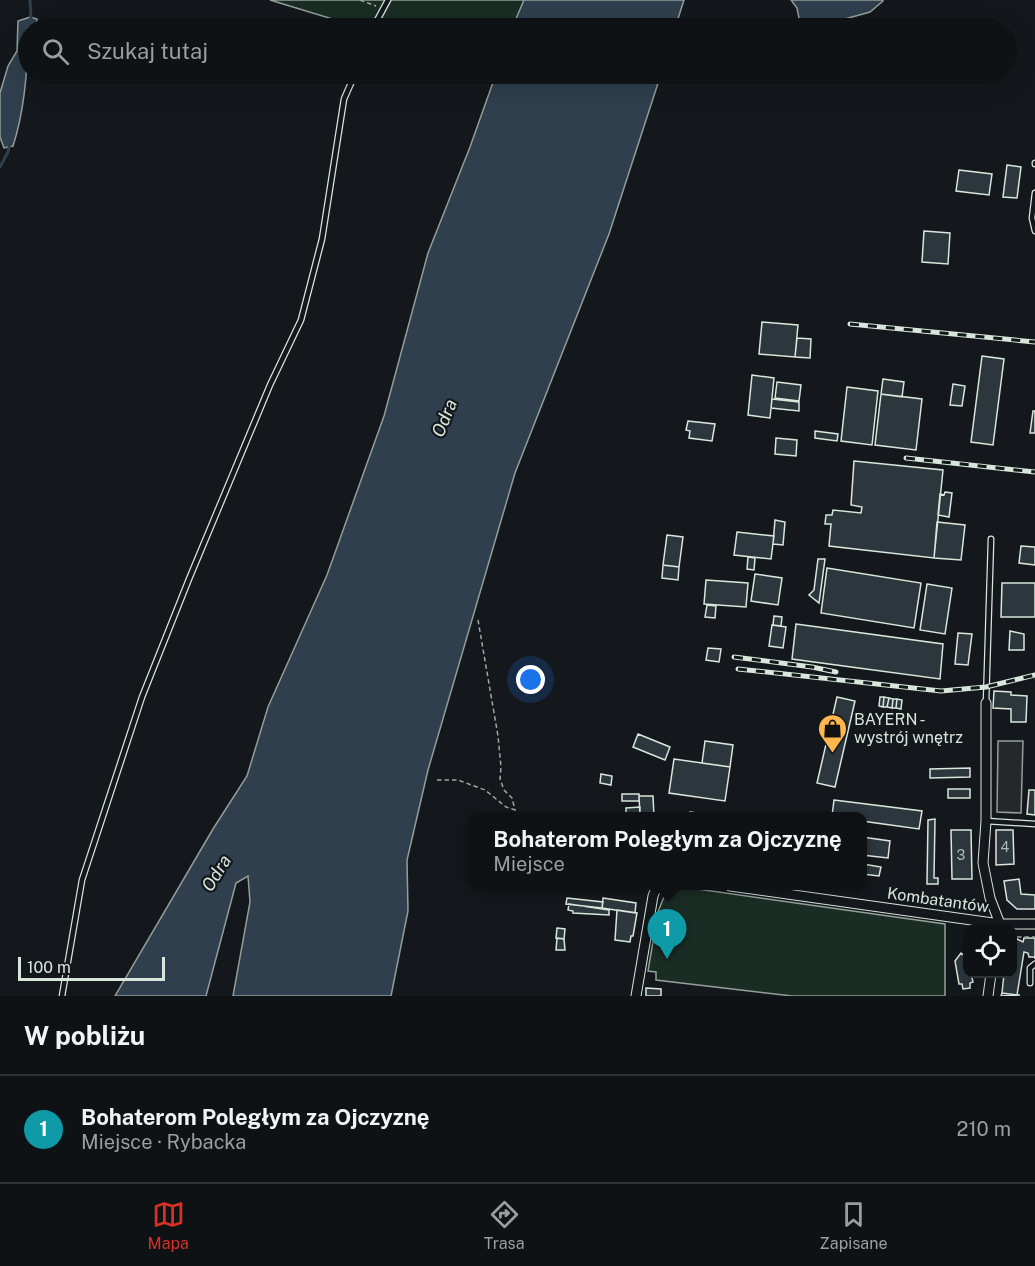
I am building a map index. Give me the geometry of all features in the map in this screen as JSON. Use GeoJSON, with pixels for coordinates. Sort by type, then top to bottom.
{"type":"FeatureCollection","features":[{"type":"Feature","properties":{"kind":"street"},"geometry":{"type":"LineString","coordinates":[[986,703],[986,821],[983,863],[998,924]]}},
{"type":"Feature","properties":{"kind":"street"},"geometry":{"type":"LineString","coordinates":[[636,996],[655,890]]}},
{"type":"Feature","properties":{"kind":"street","name":"Kombatantów"},"geometry":{"type":"LineString","coordinates":[[763,890],[986,924]]}},
{"type":"Feature","properties":{"kind":"street","name":"Kombatantów"},"geometry":{"type":"LineString","coordinates":[[1017,925],[1035,924]]}},
{"type":"Feature","properties":{"kind":"street"},"geometry":{"type":"LineString","coordinates":[[988,996],[990,978]]}},
{"type":"Feature","properties":{"kind":"lane"},"geometry":{"type":"LineString","coordinates":[[378,18],[388,0]]}},
{"type":"Feature","properties":{"kind":"lane"},"geometry":{"type":"LineString","coordinates":[[62,996],[82,880],[142,698],[270,386],[301,320],[321,239],[344,99],[351,84]]}},
{"type":"Feature","properties":{"kind":"lane"},"geometry":{"type":"LineString","coordinates":[[1035,193],[1032,218],[1035,231]]}},
{"type":"Feature","properties":{"kind":"lane"},"geometry":{"type":"LineString","coordinates":[[986,703],[991,539]]}},
{"type":"Feature","properties":{"kind":"lane"},"geometry":{"type":"LineString","coordinates":[[986,821],[1035,824]]}},
{"type":"Feature","properties":{"kind":"lane"},"geometry":{"type":"LineString","coordinates":[[1030,983],[1030,968],[1035,964]]}},
{"type":"Feature","properties":{"kind":"path"},"geometry":{"type":"LineString","coordinates":[[360,0],[377,6]]}},
{"type":"Feature","properties":{"kind":"path"},"geometry":{"type":"LineString","coordinates":[[478,620],[498,736],[500,779],[504,789],[512,798],[515,810]]}},
{"type":"Feature","properties":{"kind":"path"},"geometry":{"type":"LineString","coordinates":[[437,780],[458,780],[471,784],[485,790],[506,807],[515,810]]}},
{"type":"Feature","properties":{"kind":"path"},"geometry":{"type":"LineString","coordinates":[[1017,937],[1035,937]]}},
{"type":"Feature","properties":{"kind":"green space"},"geometry":{"type":"Polygon","coordinates":[[[270,0],[538,0],[526,18],[329,18],[270,0]]]}},
{"type":"Feature","properties":{"kind":"green space"},"geometry":{"type":"Polygon","coordinates":[[[667,890],[704,890],[945,924],[945,996],[792,996],[656,980],[656,972],[648,971],[658,912],[667,890]]]}},
{"type":"Feature","properties":{"kind":"shaded area"},"geometry":{"type":"Polygon","coordinates":[[[998,741],[1023,741],[1021,813],[997,812],[998,741]]]}},
{"type":"Feature","properties":{"kind":"water"},"geometry":{"type":"Polygon","coordinates":[[[524,0],[684,0],[678,18],[516,18],[524,0]]]}},
{"type":"Feature","properties":{"kind":"water"},"geometry":{"type":"Polygon","coordinates":[[[791,0],[883,0],[870,12],[849,18],[799,18],[797,8],[791,0]]]}},
{"type":"Feature","properties":{"kind":"water"},"geometry":{"type":"Polygon","coordinates":[[[18,21],[18,84],[25,84],[23,103],[13,146],[4,148],[0,137],[0,93],[8,66],[17,51],[18,21]]]}},
{"type":"Feature","properties":{"kind":"water","name":"Odra"},"geometry":{"type":"Polygon","coordinates":[[[492,84],[658,84],[609,234],[515,473],[428,770],[407,860],[408,911],[391,996],[233,996],[250,902],[248,876],[236,883],[206,996],[115,996],[213,829],[247,776],[268,707],[327,575],[384,416],[428,253],[492,84]]]}},
{"type":"Feature","properties":{"kind":"building"},"geometry":{"type":"Polygon","coordinates":[[[1007,165],[1021,167],[1017,198],[1003,197],[1007,165]]]}},
{"type":"Feature","properties":{"kind":"building"},"geometry":{"type":"Polygon","coordinates":[[[959,170],[992,174],[989,195],[956,191],[959,170]]]}},
{"type":"Feature","properties":{"kind":"building"},"geometry":{"type":"Polygon","coordinates":[[[924,231],[950,233],[948,264],[922,262],[924,231]]]}},
{"type":"Feature","properties":{"kind":"building"},"geometry":{"type":"Polygon","coordinates":[[[762,322],[798,325],[795,357],[759,354],[762,322]]]}},
{"type":"Feature","properties":{"kind":"building"},"geometry":{"type":"Polygon","coordinates":[[[797,338],[811,339],[810,358],[795,357],[797,338]]]}},
{"type":"Feature","properties":{"kind":"building"},"geometry":{"type":"Polygon","coordinates":[[[982,356],[1004,359],[993,445],[971,442],[982,356]]]}},
{"type":"Feature","properties":{"kind":"building"},"geometry":{"type":"Polygon","coordinates":[[[752,375],[774,378],[770,418],[748,415],[752,375]]]}},
{"type":"Feature","properties":{"kind":"building"},"geometry":{"type":"Polygon","coordinates":[[[883,379],[904,382],[902,397],[881,394],[883,379]]]}},
{"type":"Feature","properties":{"kind":"building"},"geometry":{"type":"Polygon","coordinates":[[[777,382],[801,385],[799,401],[775,398],[777,382]]]}},
{"type":"Feature","properties":{"kind":"building"},"geometry":{"type":"Polygon","coordinates":[[[953,384],[965,386],[962,406],[950,405],[953,384]]]}},
{"type":"Feature","properties":{"kind":"building"},"geometry":{"type":"Polygon","coordinates":[[[847,387],[878,391],[872,445],[841,441],[847,387]]]}},
{"type":"Feature","properties":{"kind":"building"},"geometry":{"type":"Polygon","coordinates":[[[881,394],[922,399],[916,450],[875,445],[881,394]]]}},
{"type":"Feature","properties":{"kind":"building"},"geometry":{"type":"Polygon","coordinates":[[[772,399],[799,402],[799,411],[771,408],[772,399]]]}},
{"type":"Feature","properties":{"kind":"building"},"geometry":{"type":"Polygon","coordinates":[[[1033,411],[1035,411],[1035,433],[1030,433],[1033,411]]]}},
{"type":"Feature","properties":{"kind":"building"},"geometry":{"type":"Polygon","coordinates":[[[688,421],[715,424],[712,441],[689,438],[690,431],[686,430],[688,421]]]}},
{"type":"Feature","properties":{"kind":"building"},"geometry":{"type":"Polygon","coordinates":[[[815,431],[838,434],[837,441],[815,438],[815,431]]]}},
{"type":"Feature","properties":{"kind":"building"},"geometry":{"type":"Polygon","coordinates":[[[776,438],[797,440],[796,456],[775,454],[776,438]]]}},
{"type":"Feature","properties":{"kind":"building"},"geometry":{"type":"Polygon","coordinates":[[[854,461],[943,470],[934,558],[829,546],[831,524],[825,524],[826,515],[832,515],[833,510],[861,513],[862,507],[851,505],[854,461]]]}},
{"type":"Feature","properties":{"kind":"building"},"geometry":{"type":"Polygon","coordinates":[[[945,492],[952,493],[949,517],[938,515],[940,494],[944,495],[945,492]]]}},
{"type":"Feature","properties":{"kind":"building"},"geometry":{"type":"Polygon","coordinates":[[[775,520],[785,522],[783,545],[773,544],[775,520]]]}},
{"type":"Feature","properties":{"kind":"building"},"geometry":{"type":"Polygon","coordinates":[[[937,522],[965,525],[961,560],[934,558],[937,522]]]}},
{"type":"Feature","properties":{"kind":"building"},"geometry":{"type":"Polygon","coordinates":[[[737,532],[774,536],[771,559],[734,555],[737,532]]]}},
{"type":"Feature","properties":{"kind":"building"},"geometry":{"type":"Polygon","coordinates":[[[667,535],[683,537],[679,567],[663,565],[667,535]]]}},
{"type":"Feature","properties":{"kind":"building"},"geometry":{"type":"Polygon","coordinates":[[[1021,546],[1035,547],[1035,565],[1019,563],[1021,546]]]}},
{"type":"Feature","properties":{"kind":"building"},"geometry":{"type":"Polygon","coordinates":[[[748,557],[755,558],[754,570],[747,569],[748,557]]]}},
{"type":"Feature","properties":{"kind":"building"},"geometry":{"type":"Polygon","coordinates":[[[818,559],[825,559],[819,603],[809,595],[814,590],[818,559]]]}},
{"type":"Feature","properties":{"kind":"building"},"geometry":{"type":"Polygon","coordinates":[[[663,565],[679,567],[678,580],[662,578],[663,565]]]}},
{"type":"Feature","properties":{"kind":"building"},"geometry":{"type":"Polygon","coordinates":[[[827,568],[921,583],[914,628],[821,613],[827,568]]]}},
{"type":"Feature","properties":{"kind":"building"},"geometry":{"type":"Polygon","coordinates":[[[755,574],[782,578],[778,605],[751,601],[755,574]]]}},
{"type":"Feature","properties":{"kind":"building"},"geometry":{"type":"Polygon","coordinates":[[[706,580],[748,583],[746,607],[704,604],[706,580]]]}},
{"type":"Feature","properties":{"kind":"building"},"geometry":{"type":"Polygon","coordinates":[[[1002,583],[1035,583],[1035,617],[1001,617],[1002,583]]]}},
{"type":"Feature","properties":{"kind":"building"},"geometry":{"type":"Polygon","coordinates":[[[927,584],[952,588],[945,634],[920,630],[927,584]]]}},
{"type":"Feature","properties":{"kind":"building"},"geometry":{"type":"Polygon","coordinates":[[[707,605],[716,606],[715,618],[705,617],[707,605]]]}},
{"type":"Feature","properties":{"kind":"building"},"geometry":{"type":"Polygon","coordinates":[[[774,616],[782,617],[781,626],[773,625],[774,616]]]}},
{"type":"Feature","properties":{"kind":"building"},"geometry":{"type":"Polygon","coordinates":[[[796,624],[943,644],[940,679],[792,659],[796,624]]]}},
{"type":"Feature","properties":{"kind":"building"},"geometry":{"type":"Polygon","coordinates":[[[772,625],[786,627],[783,648],[769,646],[772,625]]]}},
{"type":"Feature","properties":{"kind":"building"},"geometry":{"type":"Polygon","coordinates":[[[1010,631],[1024,634],[1024,650],[1009,650],[1010,631]]]}},
{"type":"Feature","properties":{"kind":"building"},"geometry":{"type":"Polygon","coordinates":[[[958,633],[972,634],[968,665],[955,664],[958,633]]]}},
{"type":"Feature","properties":{"kind":"building"},"geometry":{"type":"Polygon","coordinates":[[[708,648],[721,649],[719,662],[706,660],[708,648]]]}},
{"type":"Feature","properties":{"kind":"building"},"geometry":{"type":"Polygon","coordinates":[[[994,691],[1027,696],[1026,722],[1011,722],[1011,709],[993,708],[994,691]]]}},
{"type":"Feature","properties":{"kind":"building"},"geometry":{"type":"Polygon","coordinates":[[[837,697],[855,701],[835,787],[817,783],[837,697]]]}},
{"type":"Feature","properties":{"kind":"building"},"geometry":{"type":"Polygon","coordinates":[[[880,697],[884,697],[883,707],[879,706],[880,697]]]}},
{"type":"Feature","properties":{"kind":"building"},"geometry":{"type":"Polygon","coordinates":[[[884,697],[889,698],[887,707],[883,707],[884,697]]]}},
{"type":"Feature","properties":{"kind":"building"},"geometry":{"type":"Polygon","coordinates":[[[889,698],[893,699],[892,708],[887,707],[889,698]]]}},
{"type":"Feature","properties":{"kind":"building"},"geometry":{"type":"Polygon","coordinates":[[[893,699],[897,699],[896,708],[892,708],[893,699]]]}},
{"type":"Feature","properties":{"kind":"building"},"geometry":{"type":"Polygon","coordinates":[[[897,699],[902,700],[901,709],[896,708],[897,699]]]}},
{"type":"Feature","properties":{"kind":"building"},"geometry":{"type":"Polygon","coordinates":[[[638,734],[670,747],[665,760],[633,747],[638,734]]]}},
{"type":"Feature","properties":{"kind":"building"},"geometry":{"type":"Polygon","coordinates":[[[705,741],[733,745],[730,767],[702,763],[705,741]]]}},
{"type":"Feature","properties":{"kind":"building"},"geometry":{"type":"Polygon","coordinates":[[[674,759],[730,767],[725,801],[669,793],[674,759]]]}},
{"type":"Feature","properties":{"kind":"building"},"geometry":{"type":"Polygon","coordinates":[[[970,768],[970,777],[930,778],[930,769],[970,768]]]}},
{"type":"Feature","properties":{"kind":"building"},"geometry":{"type":"Polygon","coordinates":[[[601,774],[612,776],[611,785],[600,783],[601,774]]]}},
{"type":"Feature","properties":{"kind":"building"},"geometry":{"type":"Polygon","coordinates":[[[948,789],[970,789],[970,798],[948,798],[948,789]]]}},
{"type":"Feature","properties":{"kind":"building"},"geometry":{"type":"Polygon","coordinates":[[[1029,790],[1035,790],[1035,815],[1027,814],[1029,790]]]}},
{"type":"Feature","properties":{"kind":"building"},"geometry":{"type":"Polygon","coordinates":[[[622,794],[639,794],[639,801],[622,801],[622,794]]]}},
{"type":"Feature","properties":{"kind":"building"},"geometry":{"type":"Polygon","coordinates":[[[639,796],[653,796],[654,812],[640,812],[639,796]]]}},
{"type":"Feature","properties":{"kind":"building"},"geometry":{"type":"Polygon","coordinates":[[[834,800],[922,811],[919,829],[867,822],[867,812],[832,812],[834,800]]]}},
{"type":"Feature","properties":{"kind":"building"},"geometry":{"type":"Polygon","coordinates":[[[640,807],[640,812],[626,812],[626,808],[640,807]]]}},
{"type":"Feature","properties":{"kind":"building"},"geometry":{"type":"Polygon","coordinates":[[[935,819],[934,878],[938,878],[938,884],[927,884],[928,820],[935,819]]]}},
{"type":"Feature","properties":{"kind":"building"},"geometry":{"type":"Polygon","coordinates":[[[951,830],[971,830],[972,879],[952,879],[951,830]]]}},
{"type":"Feature","properties":{"kind":"building"},"geometry":{"type":"Polygon","coordinates":[[[996,830],[1013,830],[1014,864],[996,865],[996,830]]]}},
{"type":"Feature","properties":{"kind":"building"},"geometry":{"type":"Polygon","coordinates":[[[867,838],[890,841],[888,858],[867,856],[867,838]]]}},
{"type":"Feature","properties":{"kind":"building"},"geometry":{"type":"Polygon","coordinates":[[[867,865],[881,867],[879,876],[867,875],[867,865]]]}},
{"type":"Feature","properties":{"kind":"building"},"geometry":{"type":"Polygon","coordinates":[[[1019,879],[1021,894],[1035,895],[1035,909],[1017,909],[1007,900],[1004,881],[1019,879]]]}},
{"type":"Feature","properties":{"kind":"building"},"geometry":{"type":"Polygon","coordinates":[[[567,898],[603,902],[602,908],[566,904],[567,898]]]}},
{"type":"Feature","properties":{"kind":"building"},"geometry":{"type":"Polygon","coordinates":[[[603,898],[636,903],[635,913],[602,908],[603,898]]]}},
{"type":"Feature","properties":{"kind":"building"},"geometry":{"type":"Polygon","coordinates":[[[569,904],[609,910],[609,915],[573,913],[568,910],[569,904]]]}},
{"type":"Feature","properties":{"kind":"building"},"geometry":{"type":"Polygon","coordinates":[[[617,910],[637,913],[630,942],[615,940],[617,910]]]}},
{"type":"Feature","properties":{"kind":"building"},"geometry":{"type":"Polygon","coordinates":[[[557,928],[565,929],[564,939],[556,938],[557,928]]]}},
{"type":"Feature","properties":{"kind":"building"},"geometry":{"type":"Polygon","coordinates":[[[557,938],[564,939],[565,950],[556,950],[557,938]]]}},
{"type":"Feature","properties":{"kind":"building"},"geometry":{"type":"Polygon","coordinates":[[[1024,938],[1035,938],[1035,957],[1029,957],[1028,953],[1024,952],[1017,995],[1002,993],[1004,978],[1017,978],[1017,939],[1023,942],[1024,938]]]}},
{"type":"Feature","properties":{"kind":"building"},"geometry":{"type":"Polygon","coordinates":[[[961,953],[963,955],[963,978],[972,978],[970,988],[963,989],[962,984],[959,984],[955,961],[961,953]]]}},
{"type":"Feature","properties":{"kind":"building"},"geometry":{"type":"Polygon","coordinates":[[[646,988],[661,989],[661,996],[646,996],[646,988]]]}},
{"type":"Feature","properties":{"kind":"building"},"geometry":{"type":"Polygon","coordinates":[[[1002,993],[1017,995],[1020,995],[1001,996],[1002,993]]]}},
{"type":"Feature","properties":{"kind":"waterway"},"geometry":{"type":"LineString","coordinates":[[30,0],[31,18]]}},
{"type":"Feature","properties":{"kind":"waterway"},"geometry":{"type":"LineString","coordinates":[[0,167],[10,144]]}},
{"type":"Feature","properties":{"kind":"railway"},"geometry":{"type":"LineString","coordinates":[[850,324],[1035,342]]}},
{"type":"Feature","properties":{"kind":"railway"},"geometry":{"type":"LineString","coordinates":[[906,458],[1035,472]]}},
{"type":"Feature","properties":{"kind":"railway"},"geometry":{"type":"LineString","coordinates":[[734,657],[836,672]]}},
{"type":"Feature","properties":{"kind":"railway"},"geometry":{"type":"LineString","coordinates":[[738,669],[941,691],[986,687],[1035,675]]}},
{"type":"Feature","properties":{"kind":"place","name":"BAYERN - wystrój wnętrz"},"geometry":{"type":"Point","coordinates":[833,754]}},
{"type":"Feature","properties":{"kind":"place","name":"Bohaterom Poległym za Ojczyznę"},"geometry":{"type":"Point","coordinates":[667,959]}}]}
